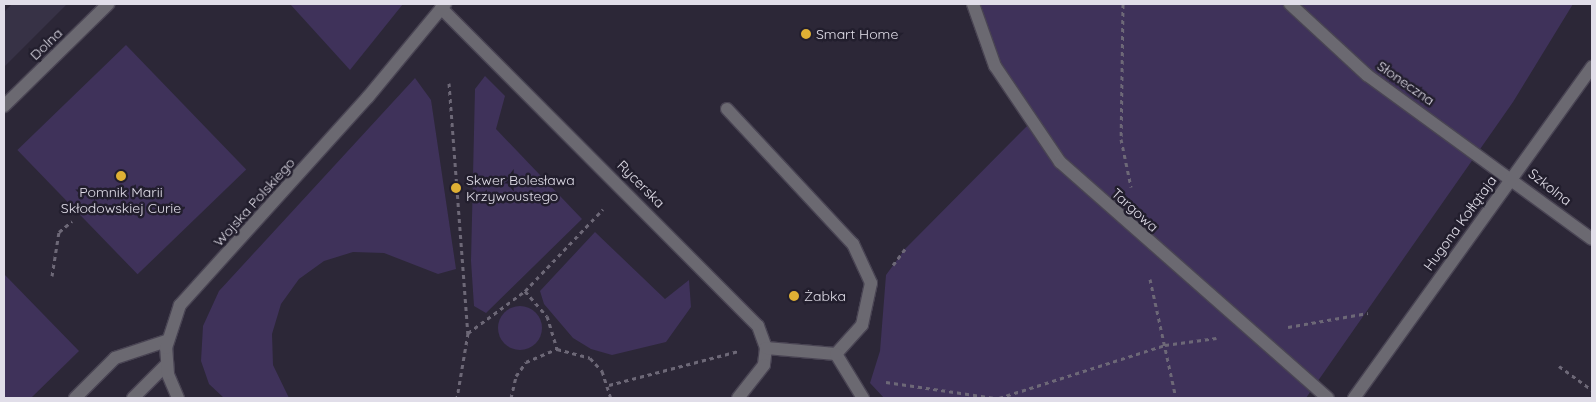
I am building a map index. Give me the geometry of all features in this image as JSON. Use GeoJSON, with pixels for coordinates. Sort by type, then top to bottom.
{"type":"FeatureCollection","features":[{"type":"Feature","properties":{"kind":"street","name":"Dolna"},"geometry":{"type":"LineString","coordinates":[[4,106],[108,4]]}},
{"type":"Feature","properties":{"kind":"street","name":"Targowa"},"geometry":{"type":"LineString","coordinates":[[973,4],[995,66],[1060,162],[1328,398]]}},
{"type":"Feature","properties":{"kind":"street","name":"Słoneczna"},"geometry":{"type":"LineString","coordinates":[[1290,4],[1367,75],[1512,177]]}},
{"type":"Feature","properties":{"kind":"street","name":"Rycerska"},"geometry":{"type":"LineString","coordinates":[[443,6],[742,306],[758,326],[766,348]]}},
{"type":"Feature","properties":{"kind":"street","name":"Wojska Polskiego"},"geometry":{"type":"LineString","coordinates":[[178,398],[166,365],[166,341],[176,313],[188,296],[368,97],[443,6]]}},
{"type":"Feature","properties":{"kind":"street","name":"Hugona Kołłątaja"},"geometry":{"type":"LineString","coordinates":[[1354,398],[1592,67]]}},
{"type":"Feature","properties":{"kind":"street"},"geometry":{"type":"LineString","coordinates":[[727,109],[853,244],[871,283],[862,325],[836,354]]}},
{"type":"Feature","properties":{"kind":"street","name":"Szkolna"},"geometry":{"type":"LineString","coordinates":[[1512,177],[1592,239]]}},
{"type":"Feature","properties":{"kind":"street"},"geometry":{"type":"LineString","coordinates":[[75,398],[115,358],[166,341]]}},
{"type":"Feature","properties":{"kind":"street"},"geometry":{"type":"LineString","coordinates":[[738,398],[764,365],[766,348],[836,354]]}},
{"type":"Feature","properties":{"kind":"street"},"geometry":{"type":"LineString","coordinates":[[836,354],[863,398]]}},
{"type":"Feature","properties":{"kind":"street"},"geometry":{"type":"LineString","coordinates":[[133,398],[166,365]]}},
{"type":"Feature","properties":{"kind":"path"},"geometry":{"type":"LineString","coordinates":[[449,82],[468,334],[457,398]]}},
{"type":"Feature","properties":{"kind":"path"},"geometry":{"type":"LineString","coordinates":[[468,334],[525,291],[624,188]]}},
{"type":"Feature","properties":{"kind":"path"},"geometry":{"type":"LineString","coordinates":[[52,276],[59,232],[72,221]]}},
{"type":"Feature","properties":{"kind":"path"},"geometry":{"type":"LineString","coordinates":[[891,268],[905,249]]}},
{"type":"Feature","properties":{"kind":"path"},"geometry":{"type":"LineString","coordinates":[[525,291],[547,316],[557,349]]}},
{"type":"Feature","properties":{"kind":"path"},"geometry":{"type":"LineString","coordinates":[[885,382],[997,398],[1165,345],[1252,333],[1368,313]]}},
{"type":"Feature","properties":{"kind":"path"},"geometry":{"type":"LineString","coordinates":[[609,385],[698,358],[766,348]]}},
{"type":"Feature","properties":{"kind":"path"},"geometry":{"type":"LineString","coordinates":[[511,398],[516,376],[526,362],[557,349],[590,358],[609,385],[611,398]]}},
{"type":"Feature","properties":{"kind":"path"},"geometry":{"type":"LineString","coordinates":[[1559,366],[1592,390]]}},
{"type":"Feature","properties":{"kind":"shaded area"},"geometry":{"type":"Polygon","coordinates":[[[12,4],[67,4],[4,67],[4,12],[12,4]]]}},
{"type":"Feature","properties":{"kind":"shaded area"},"geometry":{"type":"Polygon","coordinates":[[[290,4],[403,4],[350,70],[290,4]]]}},
{"type":"Feature","properties":{"kind":"shaded area"},"geometry":{"type":"Polygon","coordinates":[[[973,4],[1573,4],[1513,102],[1306,398],[884,398],[870,383],[880,351],[886,275],[905,249],[1030,123],[995,66],[973,4]]]}},
{"type":"Feature","properties":{"kind":"shaded area"},"geometry":{"type":"Polygon","coordinates":[[[126,45],[246,169],[138,274],[17,150],[126,45]]]}},
{"type":"Feature","properties":{"kind":"shaded area"},"geometry":{"type":"Polygon","coordinates":[[[485,76],[505,96],[496,129],[582,219],[486,313],[474,306],[471,261],[475,89],[485,76]]]}},
{"type":"Feature","properties":{"kind":"shaded area"},"geometry":{"type":"Polygon","coordinates":[[[415,78],[431,100],[456,269],[438,274],[384,253],[353,252],[324,261],[299,279],[281,304],[272,334],[273,365],[289,398],[224,398],[209,384],[201,361],[203,326],[219,291],[415,78]]]}},
{"type":"Feature","properties":{"kind":"shaded area"},"geometry":{"type":"Polygon","coordinates":[[[595,232],[665,299],[689,280],[691,307],[666,342],[612,355],[591,349],[573,338],[544,304],[540,291],[595,232]]]}},
{"type":"Feature","properties":{"kind":"shaded area"},"geometry":{"type":"Polygon","coordinates":[[[4,274],[79,351],[31,398],[4,398],[4,274]]]}},
{"type":"Feature","properties":{"kind":"shaded area"},"geometry":{"type":"Polygon","coordinates":[[[524,306],[536,312],[541,319],[541,337],[536,344],[529,349],[516,350],[508,347],[501,340],[498,324],[501,316],[508,309],[524,306]]]}},
{"type":"Feature","properties":{"kind":"place","name":"Smart Home"},"geometry":{"type":"Point","coordinates":[806,34]}},
{"type":"Feature","properties":{"kind":"place","name":"Pomnik Marii Skłodowskiej Curie"},"geometry":{"type":"Point","coordinates":[121,176]}},
{"type":"Feature","properties":{"kind":"place","name":"Skwer Bolesława Krzywoustego"},"geometry":{"type":"Point","coordinates":[456,188]}},
{"type":"Feature","properties":{"kind":"place","name":"Żabka"},"geometry":{"type":"Point","coordinates":[794,296]}}]}
